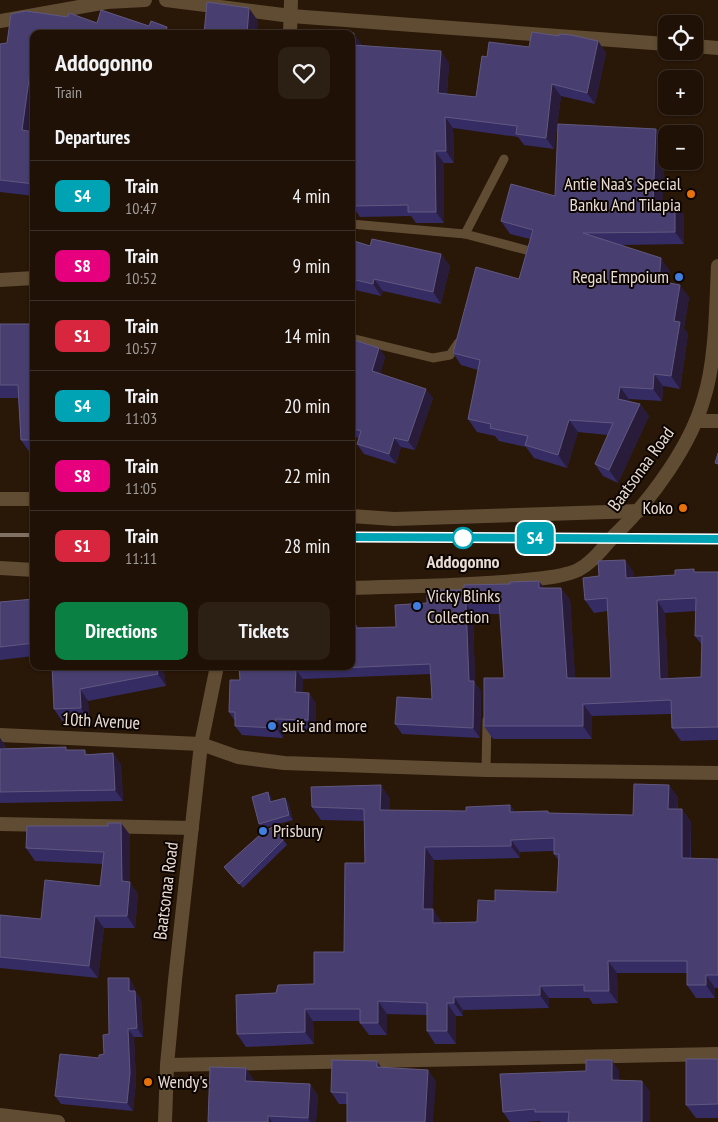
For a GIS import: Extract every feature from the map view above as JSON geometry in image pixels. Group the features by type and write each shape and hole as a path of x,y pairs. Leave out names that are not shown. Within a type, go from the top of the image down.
{"street":[{"path":"0,21 107,2 145,0"},
{"path":"166,0 291,16 658,43"},
{"path":"290,30 292,0"},
{"path":"703,47 718,48"},
{"name":"Baatsonaa Road","path":"355,588 486,584 549,577 577,570 598,554 639,511 687,440 696,421 705,397 715,330 718,266"},
{"path":"0,280 30,278"},
{"path":"696,421 718,421"},
{"path":"0,498 30,499"},
{"path":"355,516 394,519 639,511"},
{"path":"0,568 30,570"},
{"name":"Baatsonaa Road","path":"165,1122 167,1065 174,980 201,744 216,670"},
{"name":"10th Avenue","path":"0,736 201,744 238,757 284,763 486,770 718,772"},
{"path":"0,824 192,828"},
{"path":"167,1065 718,1054"},
{"path":"0,1115 58,1122"}],"lane":[{"path":"465,234 504,160"},
{"path":"355,224 465,234 530,250"},
{"path":"355,339 442,358 450,356 456,348 461,330"},
{"path":"486,770 487,710"}],"building":[{"path":"207,2 249,8 247,30 204,30"},
{"path":"101,10 149,26 151,21 167,27 166,30 30,30 30,72 22,130 30,131 30,184 0,180 0,44 7,43 11,14 26,11 68,17 69,13 97,23"},
{"path":"532,32 559,36 559,34 571,35 598,41 587,93 552,84 546,138 516,134 517,126 445,117 446,151 435,151 436,212 408,212 408,205 355,206 355,45 441,51 438,93 476,97 482,56 487,57 489,42 529,47"},
{"path":"558,124 656,129 653,203 675,203 675,232 583,233 661,258 659,281 680,285 674,321 680,322 671,376 654,374 653,389 620,387 618,399 640,404 609,470 595,464 613,423 569,420 558,455 525,445 528,436 490,428 491,424 468,419 480,360 453,353 476,267 519,279 533,230 501,221 511,184 555,196"},
{"path":"372,239 441,254 433,292 374,279 373,284 355,280 355,241 370,246"},
{"path":"0,324 30,324 30,440 21,440 18,385 0,385"},
{"path":"355,340 379,348 372,371 426,389 408,441 394,438 389,454 357,444 361,431 355,429"},
{"path":"718,453 718,464 715,463"},
{"path":"625,560 626,578 675,575 675,570 694,569 694,572 718,572 718,727 672,728 671,700 583,704 583,726 484,726 484,678 504,678 499,601 464,602 464,585 539,581 539,588 561,588 567,678 611,678 607,598 585,600 583,578 599,576 598,561","holes":["696,598 695,636 702,636 701,677 660,679 657,600"]},
{"path":"427,590 464,590 469,681 474,681 473,728 395,724 397,697 432,699 430,664 355,667 355,625 356,628 396,627 395,605 427,603"},
{"path":"30,599 30,643 0,647 0,602"},
{"path":"52,670 157,670 158,674 80,689 81,708 54,709"},
{"path":"239,670 296,670 295,692 309,693 308,720 276,719 276,728 235,726 235,712 229,712 230,680 240,680"},
{"path":"66,747 66,750 85,750 85,755 113,753 115,790 0,792 0,749"},
{"path":"634,784 669,785 668,809 682,809 682,858 718,859 718,975 706,975 706,985 687,985 687,961 608,961 609,991 584,991 584,985 540,986 540,995 454,997 454,1003 447,1003 447,1031 427,1031 427,1003 378,1001 378,1023 360,1023 360,1009 305,1009 305,1032 237,1034 236,995 276,993 278,985 314,984 314,952 344,952 345,863 365,863 364,809 312,807 311,787 381,785 380,810 466,811 466,807 510,805 510,812 548,811 548,813 633,815","holes":["554,838 554,854 559,854 557,892 495,890 495,901 478,900 477,922 433,923 433,909 423,909 425,847 511,846 511,840"]},
{"path":"268,792 270,802 285,798 289,815 259,824 252,797"},
{"path":"108,823 121,823 122,881 130,882 127,916 95,916 89,966 0,957 0,915 41,919 45,880 100,886 104,852 26,848 27,826 108,826"},
{"path":"274,826 283,840 239,884 224,867 262,833"},
{"path":"108,978 129,978 129,991 135,991 137,1028 128,1029 130,1073 127,1103 55,1096 60,1054 99,1058 99,1055 104,1054 103,1035 109,1034"},
{"path":"686,1059 718,1059 718,1104 686,1105"},
{"path":"332,1060 377,1061 377,1067 428,1070 425,1122 347,1122 347,1093 331,1092"},
{"path":"586,1060 612,1060 612,1080 642,1081 642,1122 568,1122 569,1112 535,1112 535,1109 503,1112 500,1074 586,1071"},
{"path":"210,1067 246,1068 245,1081 310,1084 308,1118 268,1116 268,1122 208,1122"}],"railway":[{"path":"0,535 30,535"},
{"path":"355,537 718,539"}],"train":[{"name":"S4","path":"355,537 718,539"}],"place":[{"name":"Antie Naa’s Special Banku And Tilapia","path":"691,194"},
{"name":"Regal Empoium","path":"679,277"},
{"name":"Koko","path":"683,508"},
{"name":"Addogonno","path":"463,538"},
{"name":"Vicky Blinks Collection","path":"417,606"},
{"name":"suit and more","path":"272,726"},
{"name":"Prisbury","path":"263,831"},
{"name":"Wendy's","path":"148,1082"}]}
